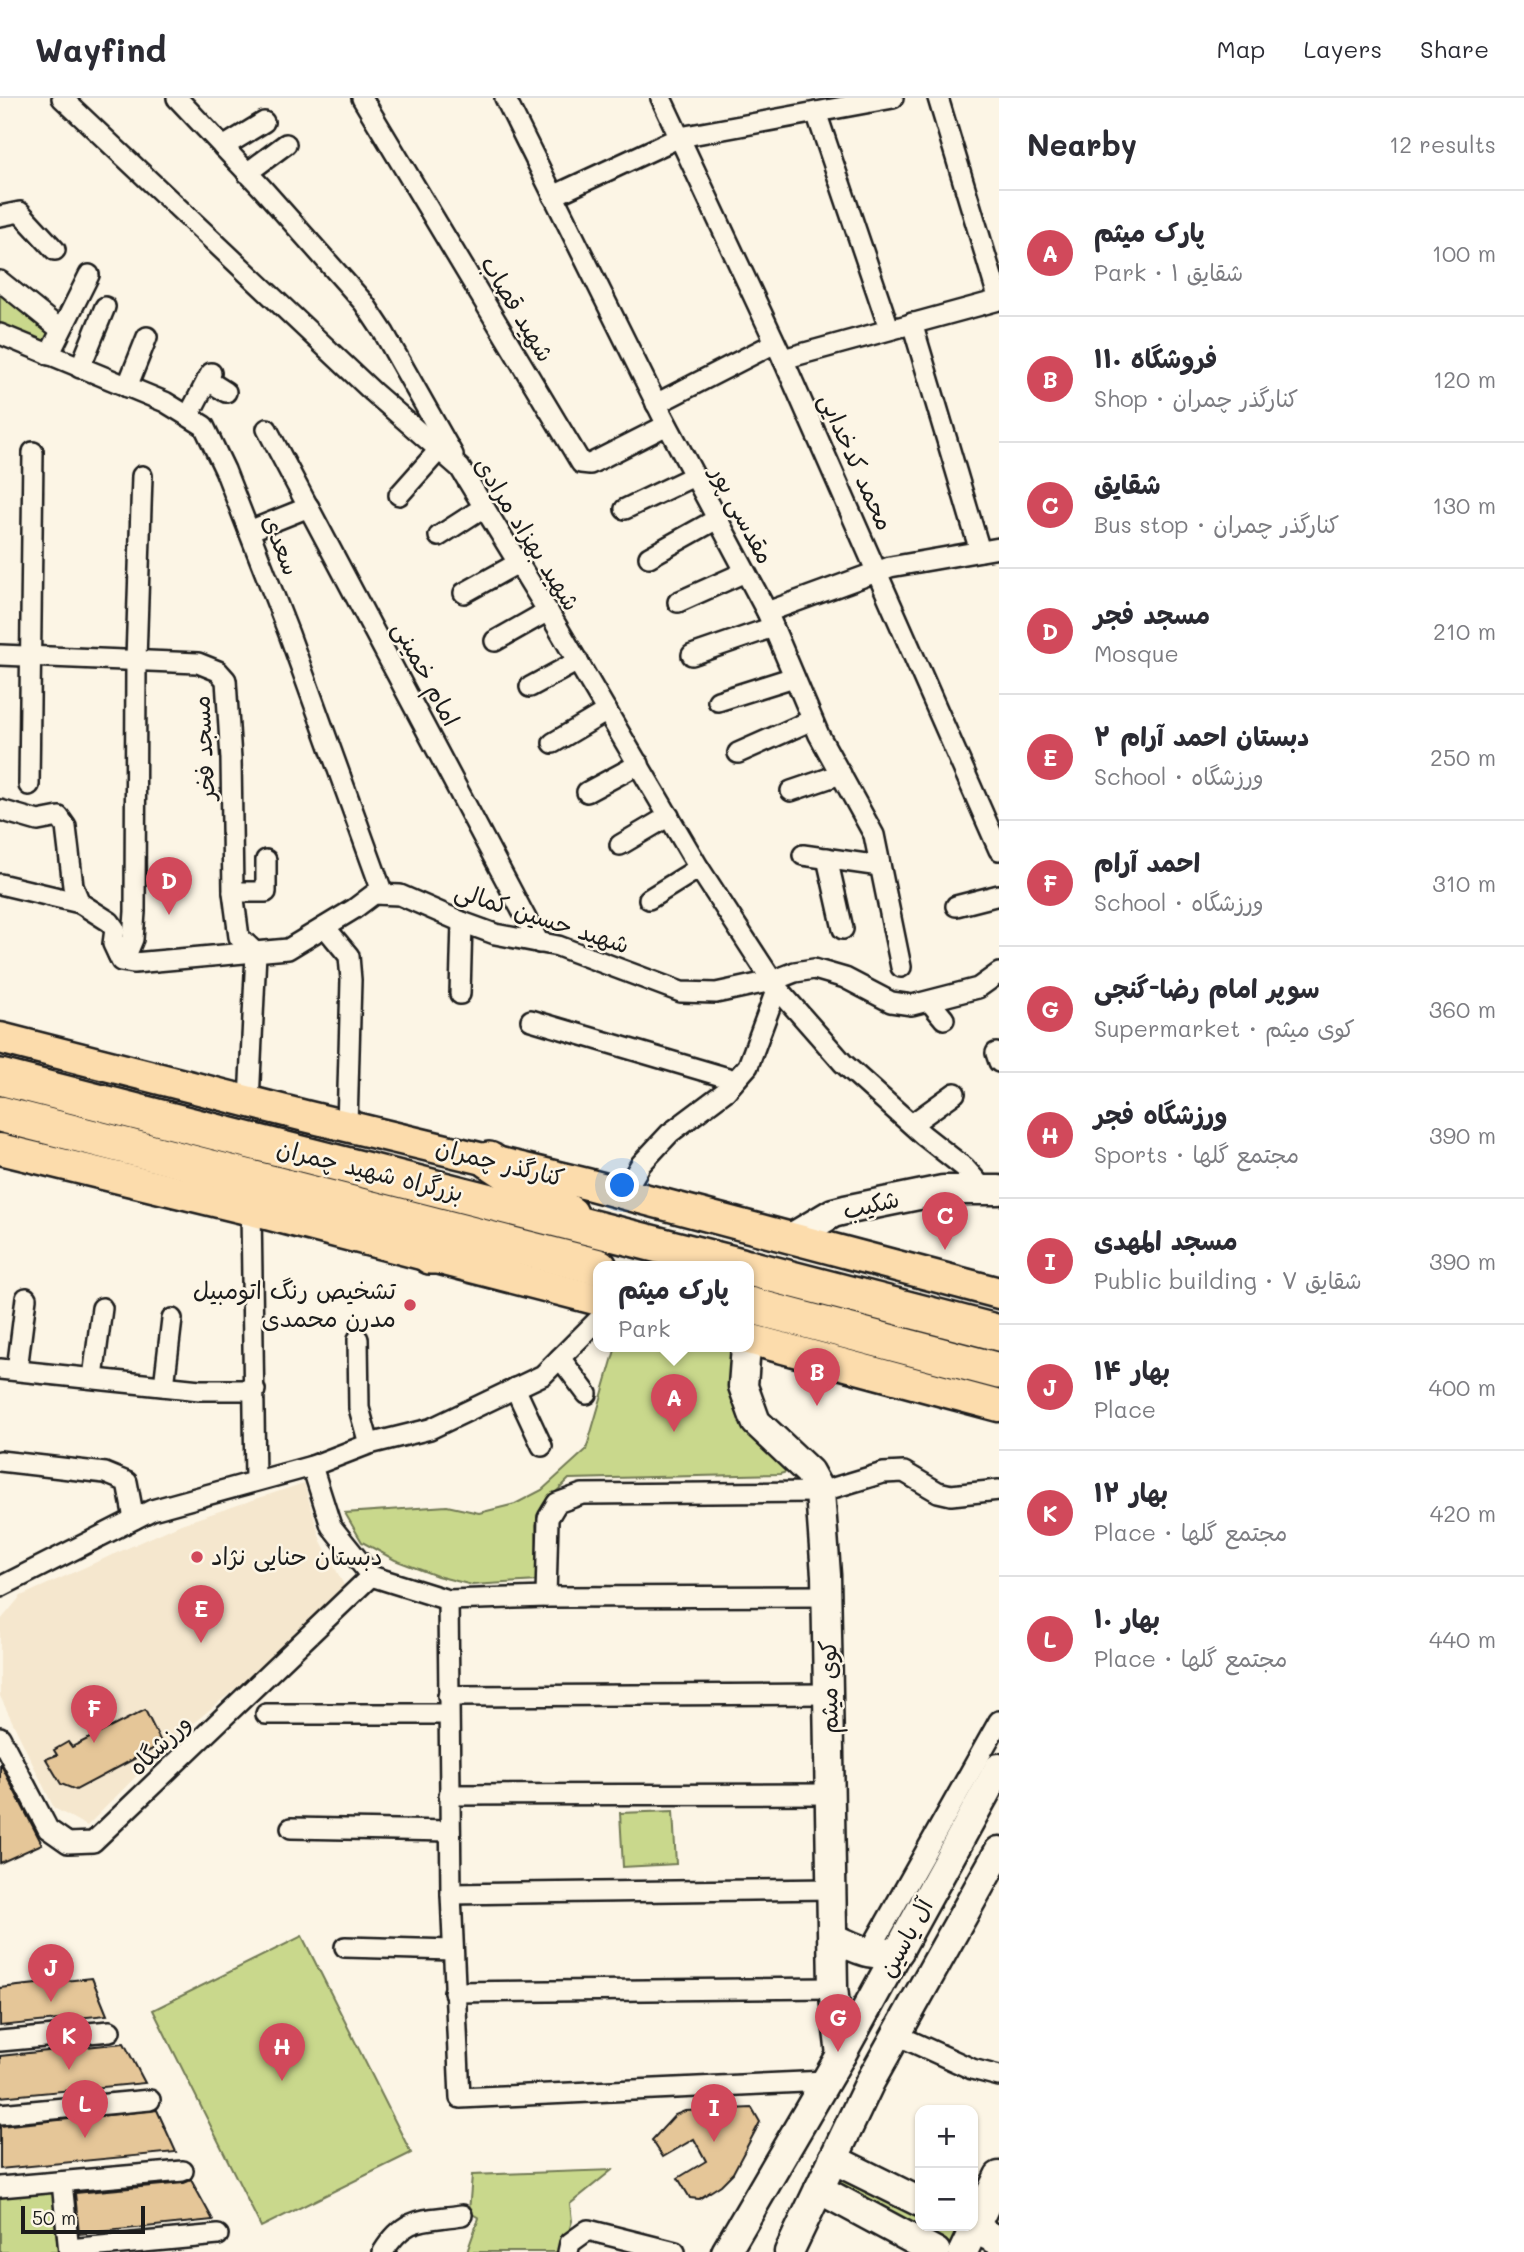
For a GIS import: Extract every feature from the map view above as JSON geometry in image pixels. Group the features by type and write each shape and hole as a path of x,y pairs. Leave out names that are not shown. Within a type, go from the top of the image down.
{"highway":[{"name":"بزرگراه شهید چمران","path":"0,1077 722,1261"},
{"name":"بزرگراه شهید چمران","path":"0,1115 593,1265"},
{"path":"489,1160 590,1227"},
{"path":"430,1256 554,1255"},
{"path":"754,1269 999,1333"},
{"path":"754,1306 999,1371"}],"main road":[{"name":"کنارگذر چمران","path":"0,1038 623,1194 999,1293"},
{"path":"0,1149 251,1210 593,1298"},
{"name":"شکیب","path":"791,1238 833,1213 943,1190 991,1189"},
{"path":"754,1340 999,1406"},
{"path":"746,1352 743,1387 756,1422 809,1472 820,1492"},
{"name":"کوی میثم","path":"820,1492 829,1695 833,1988 841,2055"},
{"name":"آل یاسین","path":"726,2252 841,2055 999,1768"},
{"name":"آل یاسین","path":"789,2252 870,2082 999,1851"},
{"path":"833,1938 868,1954 882,1955 899,1951"},
{"path":"833,2159 915,2200"},
{"path":"976,2239 999,2176"},
{"path":"819,2189 936,2252"},
{"path":"976,2239 999,2194"}],"street":[{"name":"شهید بهزاد مرادی","path":"62,98 373,392 460,468 578,661 699,868 775,985 843,1063 991,1189"},
{"path":"177,98 364,303 384,333 460,468"},
{"name":"شهید قصاب","path":"362,98 581,463 590,464 667,425"},
{"name":"مقدسی پور","path":"505,98 656,404 770,620 812,720 874,835 901,967"},
{"name":"محمد کدخدایی","path":"662,98 779,351 997,842"},
{"path":"553,196 680,137 893,98"},
{"path":"656,404 779,351 912,323 999,300 938,98"},
{"path":"816,112 889,328"},
{"path":"223,147 264,122"},
{"path":"247,173 286,144"},
{"path":"0,216 20,212 55,250"},
{"path":"49,355 89,275"},
{"path":"0,281 61,330"},
{"path":"80,368 105,307"},
{"path":"692,655 878,572 989,549 912,323"},
{"name":"سعدی","path":"0,334 165,402 204,426 225,470 289,634 383,894"},
{"path":"127,387 148,337"},
{"path":"189,415 209,377 226,392"},
{"name":"امام خمینی","path":"267,429 539,943"},
{"path":"399,495 439,450"},
{"path":"29,785 33,452"},
{"path":"118,954 128,951 133,939 135,912 136,660 142,476"},
{"path":"625,509 694,476"},
{"path":"249,531 309,507"},
{"path":"439,536 484,507"},
{"path":"649,557 717,519"},
{"path":"464,593 518,563"},
{"path":"678,602 745,572"},
{"path":"495,641 548,611"},
{"name":"مسجد فخر","path":"0,655 198,663 218,671 226,680 231,759 233,892 239,937 256,953"},
{"path":"530,687 578,661"},
{"path":"718,701 794,677"},
{"path":"553,743 607,711"},
{"path":"738,753 812,720"},
{"path":"587,792 639,765"},
{"path":"791,791 841,774"},
{"path":"0,810 38,821 59,817 68,835 73,886 80,903"},
{"path":"620,845 669,816"},
{"path":"803,855 880,866"},
{"path":"827,859 843,929"},
{"path":"233,892 266,892 266,860"},
{"path":"649,899 699,868"},
{"path":"0,884 80,903 110,922 115,929 113,944 121,961 134,963 288,949 374,894 383,894"},
{"name":"شهید حسین کمالی","path":"383,894 400,895 495,934 558,946 681,992 716,993 775,985 795,972 814,969 845,978 891,1002 912,1005 978,988 999,973"},
{"path":"956,906 999,895"},
{"path":"460,995 462,922"},
{"path":"325,927 349,956 351,980 347,1126"},
{"path":"249,1102 256,953"},
{"path":"623,1194 641,1164 670,1133 726,1091 748,1066 775,985"},
{"path":"930,1002 944,1019"},
{"path":"531,1020 735,1080"},
{"path":"912,1124 955,1093"},
{"path":"251,1210 255,1480"},
{"path":"26,1298 8,1369 200,1390 255,1390"},
{"path":"93,1378 102,1308"},
{"path":"164,1386 172,1319"},
{"path":"0,1587 152,1510 312,1466 369,1444 430,1429 543,1375 593,1325"},
{"path":"358,1339 359,1408 369,1444"},
{"path":"560,1358 587,1394"},
{"path":"515,1388 542,1446"},
{"path":"0,1461 105,1473 116,1477 127,1482 134,1519"},
{"path":"312,1466 331,1526 371,1576 448,1600 826,1596"},
{"path":"546,1597 548,1518 557,1503 582,1494 820,1492 883,1473 904,1472 938,1492 951,1494 999,1490"},
{"name":"ورزشگاه","path":"0,1737 48,1829 68,1843 93,1842 371,1576"},
{"path":"448,1600 451,1894 460,2098 826,2081"},
{"path":"266,1714 448,1705 829,1695"},
{"path":"868,1954 999,1721"},
{"path":"449,1795 831,1794"},
{"path":"291,1828 450,1831"},
{"path":"451,1894 832,1889"},
{"path":"345,1947 453,1950"},
{"path":"454,1992 833,1988"},
{"path":"0,2041 110,2031"},
{"path":"897,2035 972,2069 999,2076"},
{"path":"0,2114 150,2100"},
{"path":"0,2187 183,2171"},
{"path":"62,2182 69,2250 218,2235"},
{"path":"383,2252 393,2236 408,2223 461,2215"},
{"path":"568,2252 570,2243 588,2230 675,2252"}],"shaded area":[{"path":"304,1483 321,1541 345,1587 281,1651 168,1744 87,1826 54,1808 0,1696 0,1621 21,1596 181,1524","holes":["161,1743 76,1790 61,1784 55,1750"]}],"green space":[{"path":"0,287 53,330 45,347 0,327"},
{"path":"614,1352 736,1352 733,1386 796,1469 780,1474 569,1479 543,1505 536,1525 538,1581 472,1585 437,1576 395,1560 362,1542 345,1513 447,1506 479,1513 515,1504 542,1490 586,1450"},
{"path":"673,1811 676,1864 623,1867 620,1813"},
{"path":"302,1936 411,2153 261,2227 153,2010"},
{"path":"835,2167 915,2207 915,2231 967,2232 957,2252 946,2252 827,2187"},
{"path":"612,2170 570,2204 572,2221 563,2252 467,2252 479,2218 469,2212 472,2175"},
{"path":"52,2187 60,2252 0,2252 0,2193"}],"building":[{"path":"145,1710 162,1744 76,1790 61,1784 46,1759 57,1755 54,1750 68,1742 72,1747"},
{"path":"0,1763 42,1844 0,1863"},
{"path":"92,1978 107,2015 0,2026 0,1988"},
{"path":"124,2043 145,2083 0,2097 0,2056"},
{"path":"752,2108 760,2122 733,2173 721,2185 699,2199 690,2198 678,2178 706,2161 694,2139 663,2157 652,2140 675,2115 685,2111"},
{"path":"157,2110 176,2152 0,2169 0,2126"},
{"path":"191,2180 213,2220 79,2234 75,2193 184,2183"}],"place":[{"name":"مسجد فجر","path":"169,915"},
{"name":"شقایق","path":"945,1250"},
{"name":"تشخیص رنگ اتومبیل مدرن محمدی","path":"410,1305"},
{"name":"فروشگاه ۱۱۰","path":"817,1406"},
{"name":"پارک میثم","path":"674,1432"},
{"name":"دبستان حنایی نژاد","path":"197,1557"},
{"name":"دبستان احمد آرام ۲","path":"201,1643"},
{"name":"احمد آرام","path":"94,1743"},
{"name":"بهار ۱۴","path":"51,2002"},
{"name":"سوپر امام رضا-گنجی","path":"838,2052"},
{"name":"بهار ۱۲","path":"69,2070"},
{"name":"ورزشگاه فجر","path":"282,2081"},
{"name":"بهار ۱۰","path":"85,2138"},
{"name":"مسجد المهدی","path":"714,2142"}]}
